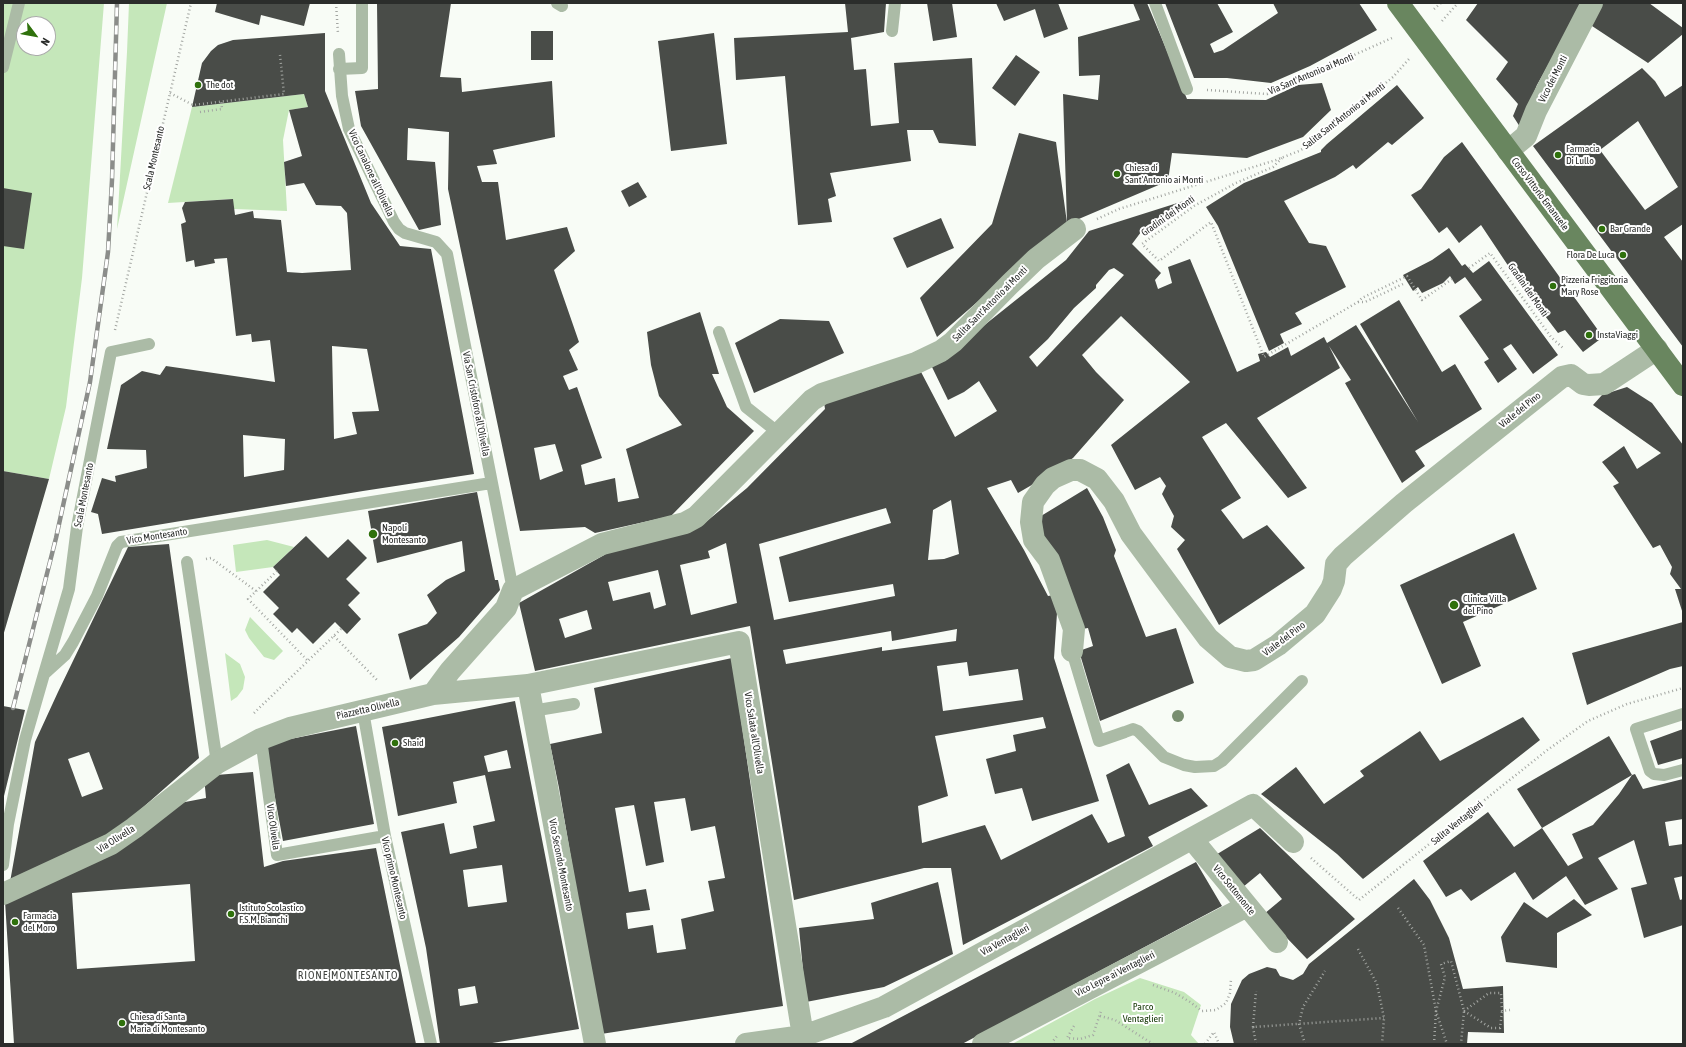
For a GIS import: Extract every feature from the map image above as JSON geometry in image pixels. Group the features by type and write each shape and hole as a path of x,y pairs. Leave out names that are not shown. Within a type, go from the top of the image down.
{"main road":[{"name":"Corso Vittorio Emanuele","path":"1398,3 1683,385"}],"street":[{"name":"Vico dei Monti","path":"1505,147 1526,136 1536,111 1592,3"},
{"name":"Salita Sant'Antonio ai Monti","path":"513,590 602,544 685,523 696,518 812,400 822,394 916,363 941,351 953,342 1026,269 1075,229"},
{"name":"Viale del Pino","path":"1072,651 1074,629 1049,560 1034,540 1031,522 1033,502 1045,485 1053,478 1071,470 1080,470 1097,479 1114,501 1131,534 1208,638 1230,657 1246,661 1254,660 1291,635 1321,606 1334,581 1336,564 1343,556 1404,503 1562,377 1571,375 1583,384 1589,385 1604,384 1657,349"},
{"path":"433,694 450,670 506,608 513,590"},
{"name":"Vico Salata all'Olivella","path":"528,685 739,642 793,1040"},
{"name":"Piazzetta Olivella","path":"217,763 260,739 290,728 433,694 528,685"},
{"name":"Vico Secondo Montesanto","path":"528,685 595,1044"},
{"name":"Via Olivella","path":"3,894 111,844 134,828 217,763"},
{"name":"Via Ventaglieri","path":"746,1044 793,1040 884,1007 1253,805 1293,842"},
{"name":"Vico Sottomonte","path":"1192,838 1277,942"},
{"name":"Vico Lepre ai Ventaglieri","path":"983,1044 1247,906"}],"lane":[{"path":"3,67 18,3"},
{"path":"339,69 362,68 362,3"},
{"path":"892,31 895,3"},
{"path":"1155,3 1187,89"},
{"name":"Vico Canalone all'Olivella","path":"339,54 339,69 345,113 357,147 384,198 394,222 399,229 415,236"},
{"name":"Via San Cristoforo all'Olivella","path":"415,236 436,242 447,254 513,590"},
{"path":"718,332 746,407 780,434"},
{"name":"Scala Montesanto","path":"44,674 69,589 77,527 112,352 149,344"},
{"name":"Vico Montesanto","path":"44,674 65,655 73,642 96,596 117,546 121,542 491,483"},
{"path":"188,562 217,763"},
{"path":"1072,651 1099,741 1133,729 1138,731 1164,757 1184,765 1214,766 1222,762 1302,680"},
{"path":"3,865 8,824 25,740 44,674"},
{"path":"532,711 574,704"},
{"name":"Vico primo Montesanto","path":"363,711 385,836 431,1044"},
{"path":"1683,714 1636,729 1650,771 1659,775 1664,775 1683,770"},
{"name":"Vico Olivella","path":"260,739 277,855 385,836"}],"path":[{"name":"Scala Montesanto","path":"118,313 190,3"},
{"path":"336,3 339,54"},
{"path":"1431,12 1441,3"},
{"path":"1438,26 1458,3"},
{"name":"Via Sant'Antonio ai Monti","path":"1187,89 1267,94 1396,36"},
{"name":"Salita Sant'Antonio ai Monti","path":"1075,229 1119,209 1282,158 1311,144 1393,77 1413,54"},
{"path":"170,93 193,105 221,100 284,94 280,55"},
{"path":"200,112 222,109 221,100"},
{"name":"Gradini dei Monti","path":"1282,158 1273,167 1236,183 1194,206 1142,244 1159,261 1211,222 1264,357 1358,302"},
{"name":"Gradini dei Monti","path":"1469,268 1490,253 1551,337"},
{"path":"1358,302 1362,298 1407,276 1422,300 1452,279"},
{"path":"1358,302 1366,302 1403,284"},
{"path":"188,562 211,558 256,591"},
{"path":"277,571 248,599 308,661"},
{"path":"254,714 342,628"},
{"path":"334,636 398,702"},
{"name":"Salita Ventaglieri","path":"1293,842 1359,900 1546,751 1588,721 1627,704 1683,688"},
{"path":"1398,908 1424,944 1436,1011 1447,1044"},
{"path":"1358,949 1377,984 1384,1018 1382,1044"},
{"path":"1434,1044 1436,1011 1445,977 1441,964 1451,961 1464,1012 1461,1044"},
{"path":"1305,1044 1299,1024 1302,1007 1326,972"},
{"path":"1147,984 1175,993 1202,1011 1216,1010 1226,1003 1230,992 1231,979"},
{"path":"1256,991 1253,1027 1256,1044"},
{"path":"1489,993 1501,993 1502,1011 1500,1028 1491,1028 1464,1012 1489,993"},
{"path":"1067,1038 1080,1039 1093,1035 1103,1006"},
{"path":"1502,1011 1510,1010"},
{"path":"1100,1016 1114,1020 1153,1044"},
{"path":"1253,1027 1384,1018"},
{"path":"1205,1044 1214,1032 1220,1044"},
{"path":"1073,1044 1074,1038"}],"green space":[{"path":"3,3 104,3 82,278 66,407 49,479 3,471"},
{"path":"129,3 167,3 117,229 127,52"},
{"path":"304,94 308,107 289,110 283,140 287,211 234,209 232,199 168,203 192,107"},
{"path":"267,540 294,547 273,567 236,572 233,545"},
{"path":"250,617 283,651 274,660 264,657 249,638 245,630"},
{"path":"225,653 240,664 245,677 243,689 237,697 231,701"},
{"name":"Parco Ventaglieri","path":"1140,978 1184,992 1201,1005 1191,1035 1199,1044 1012,1044 1095,999"}],"building":[{"path":"217,3 310,3 304,26 261,15 259,25 215,12"},
{"path":"377,3 451,3 440,77 461,78 462,92 552,81 555,137 493,150 497,164 477,166 482,182 498,182 506,240 567,227 575,251 554,270 579,342 569,350 578,370 563,376 569,390 577,387 602,458 581,465 585,485 615,478 618,502 639,498 626,449 682,425 659,396 651,365 647,332 700,312 719,374 712,374 727,407 754,431 671,516 595,533 585,527 520,531 448,189 449,132 408,128 407,160 435,162 441,225 419,230 361,126 355,91 378,89","holes":["555,444 563,471 540,480 534,448"]},
{"path":"845,3 886,3 884,32 851,38 854,70 866,69 871,126 899,123 894,63 972,58 976,146 939,143 933,130 907,130 911,161 830,173 836,196 828,199 832,222 798,225 785,76 736,80 734,38 848,32"},
{"path":"927,3 952,3 957,37 933,41"},
{"path":"996,3 1058,3 1068,29 1044,38 1035,9 1004,21"},
{"path":"1133,3 1147,3 1187,99 1266,100 1298,85 1322,83 1331,110 1303,137 1247,158 1172,153 1168,181 1067,224 937,337 920,298 992,224 1019,133 1056,142 1067,223 1063,94 1098,100 1100,75 1079,76 1078,37 1140,20"},
{"path":"1165,3 1217,3 1233,32 1210,44 1214,53 1223,50 1278,13 1273,3 1359,3 1377,30 1310,66 1271,83 1227,78 1194,78"},
{"path":"1478,3 1583,3 1537,85 1520,127 1513,116 1518,104 1496,79 1508,62 1466,20"},
{"path":"1599,3 1649,3 1683,28 1683,34 1648,63 1589,24"},
{"path":"531,31 553,31 553,60 531,60"},
{"path":"325,33 325,91 371,203 400,246 431,249 474,474 102,534 98,514 91,512 102,478 116,482 115,476 147,468 146,450 107,449 121,385 142,371 160,375 166,366 275,382 270,340 252,342 251,334 236,336 227,258 214,259 215,263 195,267 194,260 186,262 181,224 186,222 182,208 185,202 233,199 235,215 253,211 254,218 281,220 287,272 302,273 351,270 347,213 341,206 316,205 304,183 286,186 284,162 302,156 289,110 308,107 304,94 192,107 202,63 211,51 218,45 233,40","holes":["332,346 367,349 379,411 352,412 357,434 334,439","243,435 285,439 284,470 244,477"]},
{"path":"714,33 727,144 671,151 658,41"},
{"path":"1016,55 1040,72 1015,106 992,88"},
{"path":"1642,68 1655,81 1665,97 1683,85 1683,224 1664,237 1683,262 1683,347 1533,146","holes":["1638,121 1678,187 1645,210 1600,150"]},
{"path":"1397,85 1424,118 1392,145 1388,142 1356,169 1353,165 1335,177 1284,201 1309,243 1326,246 1346,287 1295,313 1302,324 1280,334 1284,343 1269,351 1218,226 1206,207 1244,183 1321,152 1327,144"},
{"path":"1462,142 1603,337 1583,352 1565,330 1558,333 1517,279 1481,225 1459,243 1447,227 1439,233 1411,195 1421,189 1444,157"},
{"path":"638,182 647,197 629,207 621,191"},
{"path":"3,188 32,193 24,249 3,246"},
{"path":"1190,199 1192,203 1141,232 1132,244 1161,273 1155,280 1158,289 1172,283 1168,267 1190,259 1237,372 1260,361 1258,354 1266,352 1270,357 1288,347 1291,356 1324,337 1327,343 1356,325 1418,422 1360,324 1399,300 1442,372 1455,364 1482,409 1415,451 1425,466 1402,483 1345,383 1351,380 1329,346 1340,368 1257,418 1307,488 1288,498 1226,423 1202,437 1241,498 1221,510 1243,539 1267,525 1305,568 1219,625 1177,549 1185,540 1171,527 1174,516 1162,494 1166,486 1160,477 1135,490 1111,445 1190,382 1121,316 1082,355 1096,372 1124,400 1073,458 1030,486 1018,493 1011,480 987,488 1024,550 1048,596 1054,595 1057,613 1054,658 1099,801 1032,821 1022,788 995,794 986,759 1016,751 1013,735 1046,728 1043,717 935,736 948,796 918,806 922,843 985,825 1001,860 1092,814 1108,843 1125,836 1106,775 1129,763 1149,805 1191,788 1208,806 1148,837 1153,846 963,945 951,868 924,868 794,900 750,626 535,671 519,603 613,550 701,526 747,488 825,409 824,402 920,370 955,437 997,411 979,381 964,392 948,400 932,367 1066,260 1089,231","holes":["1114,268 1124,275 1037,367 1029,357 1048,339 1074,308 1096,288 1096,285 1109,270","951,500 959,554 944,559 928,560 933,510","886,508 891,523 779,557 789,602 893,584 895,596 774,620 759,544","726,543 737,603 691,615 680,565 710,558 708,551","658,570 666,605 654,609 650,592 613,601 608,582","587,610 592,629 565,638 559,619","957,629 956,641 882,651 882,647 786,664 783,650 891,631 892,641","967,662 969,676 1018,669 1023,700 943,711 937,666"]},
{"path":"941,218 954,248 907,268 893,238"},
{"path":"1449,248 1462,266 1465,264 1473,273 1489,261 1558,355 1533,374 1511,344 1503,349 1517,369 1498,383 1484,362 1489,359 1459,316 1482,300 1465,277 1455,284 1450,276 1443,283 1422,293 1418,287 1413,291 1403,275 1432,260"},
{"path":"780,319 829,321 844,353 754,393 735,343"},
{"path":"1627,387 1652,403 1683,445 1683,614 1675,589 1681,589 1670,574 1672,567 1660,545 1653,548 1613,486 1619,483 1602,462 1624,446 1637,469 1661,453 1593,405 1602,395"},
{"path":"3,471 49,479 3,636"},
{"path":"1087,488 1103,517 1116,550 1114,556 1146,637 1176,628 1194,683 1100,721 1079,651 1093,646 1088,628 1082,629 1042,536 1041,516"},
{"path":"477,492 495,580 498,580 500,590 459,637 410,680 398,634 427,624 437,613 427,595 446,580 465,571 462,541 377,563 368,511"},
{"name":"Clinica Villa del Pino","path":"1514,533 1537,589 1463,622 1481,666 1442,684 1400,585"},
{"name":"Napoli Montesanto","path":"306,536 328,558 348,539 367,558 346,579 360,593 348,605 361,619 347,634 335,622 313,644 297,628 292,633 273,614 279,608 263,592 280,575 273,567"},
{"path":"169,544 199,758 123,825 124,826 10,882 35,742 128,547","holes":["89,752 103,789 82,797 68,759"]},
{"path":"1683,622 1683,666 1670,669 1587,705 1572,653"},
{"path":"732,658 783,1006 601,1034 559,788 550,744 602,733 594,688","holes":["685,798 691,831 715,826 725,878 708,881 714,911 681,919 686,949 657,953 653,925 628,929 626,913 650,910 646,889 629,892 615,808 634,805 646,866 664,862 654,802"]},
{"path":"515,701 579,1029 486,1044 440,1044 426,948 401,832 444,823 450,854 477,848 473,826 495,821 485,775 453,782 457,803 398,816 382,727","holes":["507,750 511,768 488,772 484,756","502,865 507,902 468,907 463,870","475,986 478,1003 460,1006 458,989"]},
{"path":"3,706 25,710 4,796 3,795"},
{"path":"1523,717 1540,740 1363,879 1337,854 1261,794 1296,767 1324,804 1364,776 1360,771 1420,731 1440,761"},
{"path":"356,726 374,824 283,841 265,744"},
{"path":"1683,729 1683,758 1658,765 1650,741"},
{"path":"1609,736 1632,775 1542,828 1517,789"},
{"path":"253,772 264,867 283,861 376,848 416,1044 14,1044 5,901 180,803 206,798 204,776","holes":["190,884 195,961 77,969 72,893"]},
{"path":"1635,774 1643,789 1683,779 1683,819 1665,822 1669,846 1683,844 1683,876 1674,878 1680,900 1683,899 1683,925 1644,938 1631,888 1647,884 1634,840 1598,858 1618,889 1585,905 1566,876 1533,900 1515,872 1471,901 1461,889 1446,897 1423,861 1488,812 1514,847 1542,828 1568,866 1583,858 1572,834 1593,825 1619,794 1632,775"},
{"path":"1260,828 1355,919 1307,959 1264,914 1282,899 1260,873 1243,887 1214,856"},
{"path":"1196,862 1222,906 962,1044 850,1044"},
{"path":"1414,879 1430,900 1449,938 1463,989 1503,986 1504,1033 1468,1032 1467,1044 1234,1044 1230,1027 1231,1004 1242,980 1249,974 1267,967 1276,969 1280,976 1293,980 1303,974 1309,964"},
{"path":"938,882 953,954 884,987 806,1002 799,928 874,919 871,903"},
{"path":"1574,899 1592,915 1557,933 1557,968 1506,962 1501,937 1524,902 1547,918"}],"railway":[{"path":"13,708 56,538 90,382 108,252 112,180 117,3"}],"place":[{"name":"The dot","path":"198,85"},
{"name":"Farmacia Di Lullo","path":"1558,155"},
{"name":"Chiesa di Sant'Antonio ai Monti","path":"1117,174"},
{"name":"Bar Grande","path":"1602,229"},
{"name":"Flora De Luca","path":"1623,255"},
{"name":"Pizzeria Friggitoria Mary Rose","path":"1553,286"},
{"name":"InstaViaggi","path":"1589,335"},
{"name":"Napoli Montesanto","path":"373,534"},
{"name":"Clinica Villa del Pino","path":"1454,605"},
{"name":"Shaid","path":"395,743"},
{"name":"Istituto Scolastico F.S.M. Bianchi","path":"231,914"},
{"name":"Farmacia del Moro","path":"15,922"},
{"name":"Chiesa di Santa Maria di Montesanto","path":"122,1023"}],"district":[{"name":"RIONE MONTESANTO","path":"348,976"}]}
